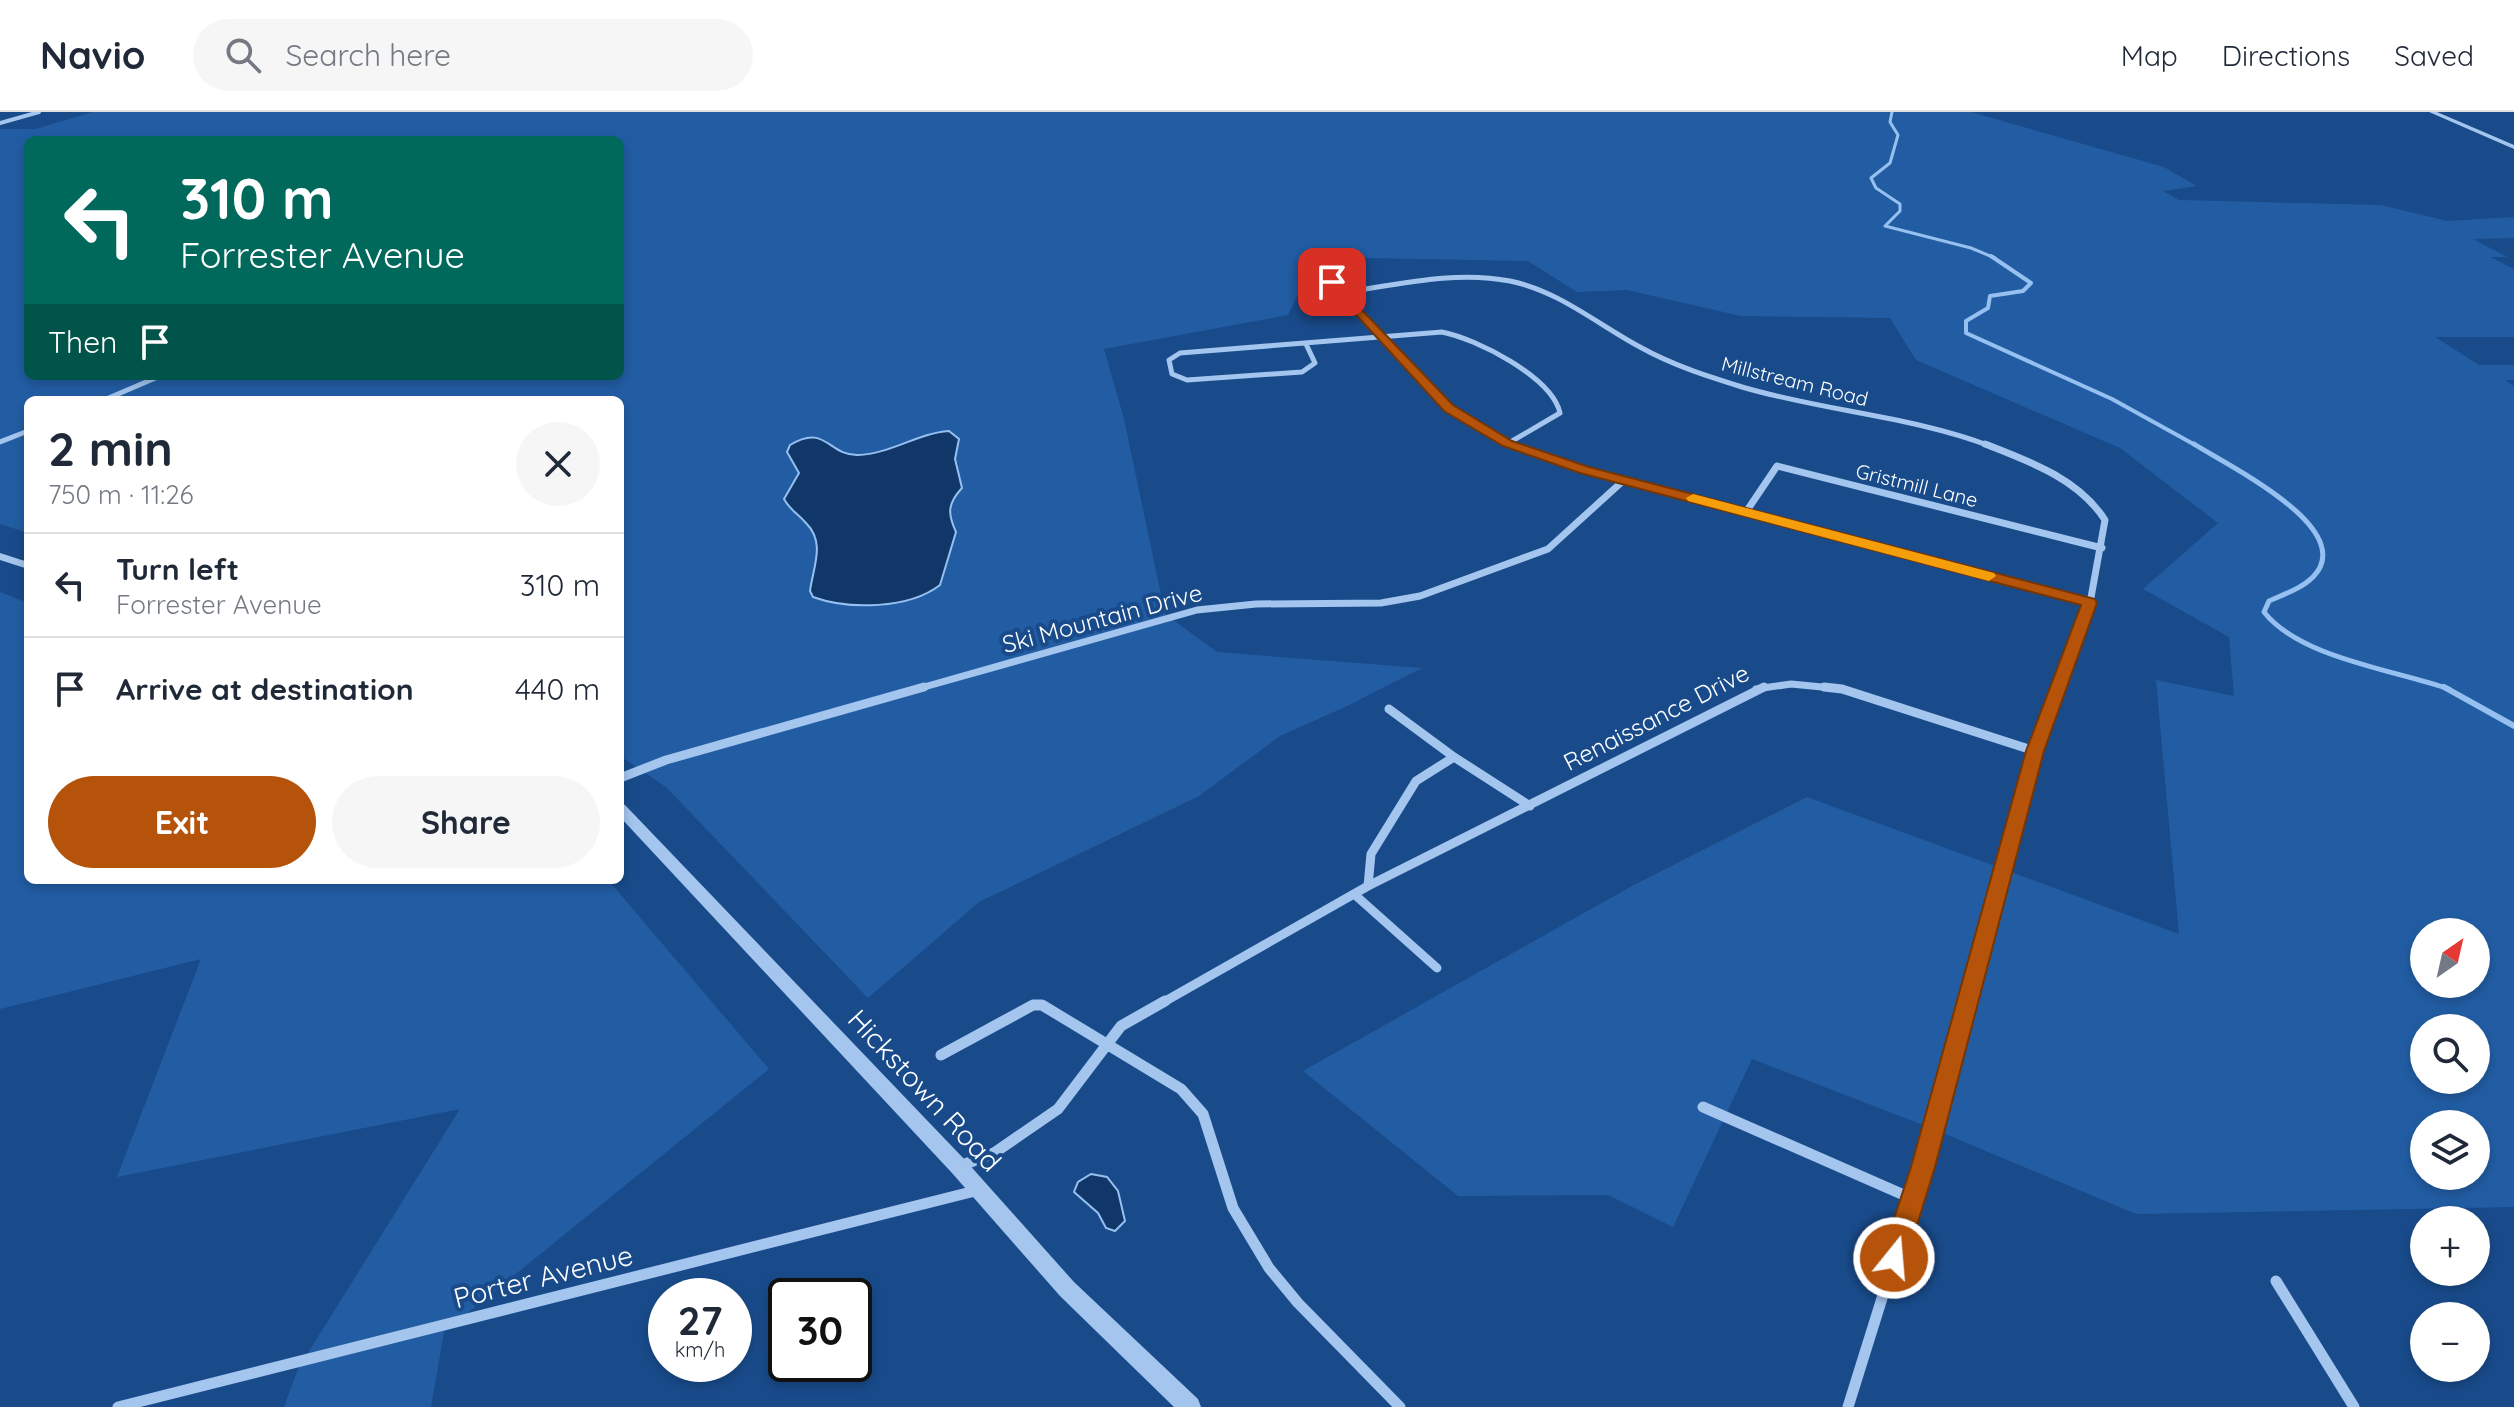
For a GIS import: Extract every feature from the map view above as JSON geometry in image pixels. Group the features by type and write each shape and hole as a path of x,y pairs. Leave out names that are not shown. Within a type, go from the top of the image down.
{"street":[{"path":"0,123 39,112"},
{"path":"2432,112 2514,147"},
{"name":"Millstream Road","path":"1341,293 1459,278 1507,280 1538,289 1568,301 1628,341 1706,376 1788,400 1946,434 2006,453 2049,472 2091,499 2105,520 2090,603 2035,751 1913,1199 1848,1407"},
{"path":"1332,282 1448,408 1507,444 1624,480 2090,603"},
{"path":"1306,344 1315,363 1302,372 1187,380 1172,374 1169,360 1180,353 1442,332 1465,335 1481,341 1557,400 1560,413 1507,444"},
{"path":"113,396 151,380"},
{"path":"0,442 24,433"},
{"name":"Gristmill Lane","path":"1746,512 1777,466 2102,548"},
{"name":"Ski Mountain Drive","path":"624,776 666,760 1197,610 1256,604 1381,603 1420,596 1548,549 1624,480"},
{"path":"0,556 24,565"},
{"name":"Renaissance Drive","path":"959,1167 994,1153 1058,1109 1121,1026 1368,886 1758,688 1776,684 1842,689 2035,751"},
{"path":"1389,709 1454,757 1530,806"},
{"path":"1368,886 1371,854 1416,781 1454,757"},
{"name":"Hickstown Road","path":"624,812 980,1189 1067,1289 1190,1407"},
{"path":"1354,894 1437,968"},
{"path":"941,1055 1033,1005 1042,1005 1181,1089 1203,1114 1233,1208 1271,1271 1298,1303 1400,1407"},
{"path":"1703,1107 1913,1199"},
{"name":"Porter Avenue","path":"118,1407 980,1189"},
{"path":"2276,1281 2354,1407"}],"shaded area":[{"path":"92,112 1971,112 2164,167 2197,186 2163,191 2179,200 2381,205 2447,221 2514,217 2514,238 2473,239 2507,257 2490,257 2514,269 2514,337 2435,337 2479,365 2514,365 2514,380 2505,380 2514,386 2514,1207 2410,1206 2410,1209 2136,1214 1936,1130 1752,1059 1673,1227 1608,1195 1458,1196 1303,1071 1632,886 1807,797 2179,934 2156,680 2234,696 2229,637 2143,589 2218,523 2120,448 1916,360 1890,318 1741,316 1627,290 1577,292 1528,261 1317,257 1288,315 1104,349 1124,419 1165,614 1217,652 1422,668 1280,736 1199,796 979,902 868,998 666,787 624,759 624,396 24,396 24,532 0,524 0,129 36,129"},
{"path":"949,431 959,439 955,459 962,488 950,508 956,532 940,585 912,599 878,605 844,604 813,597 810,591 817,556 815,539 806,523 784,499 799,473 787,452 790,445 812,437 848,454 870,454 926,435"},
{"path":"0,592 24,601 24,884 611,884 769,1069 444,1332 431,1407 284,1407 298,1369 460,1109 117,1177 201,959 0,1009"},
{"path":"1091,1174 1107,1177 1118,1191 1125,1221 1115,1231 1106,1228 1098,1213 1074,1192 1078,1182"}],"waterway":[{"path":"1892,112 1890,122 1898,135 1890,163 1871,178 1876,188 1900,204 1900,211 1885,226 1971,248 1992,257"},
{"path":"1992,257 2031,283 2023,291 1990,296 1988,308 1966,321 1966,333 2112,399 2197,446"},
{"path":"2194,444 2283,500 2304,519 2319,539 2323,558 2313,577 2298,588 2269,601 2264,612 2280,628 2324,652 2446,688"},
{"path":"2446,688 2514,726"}],"slow traffic":[{"path":"1693,498 1989,576"}],"route":[{"path":"1332,282 1448,408 1507,444 1585,470 2090,603 2035,751 1923,1167 1894,1258"}]}
